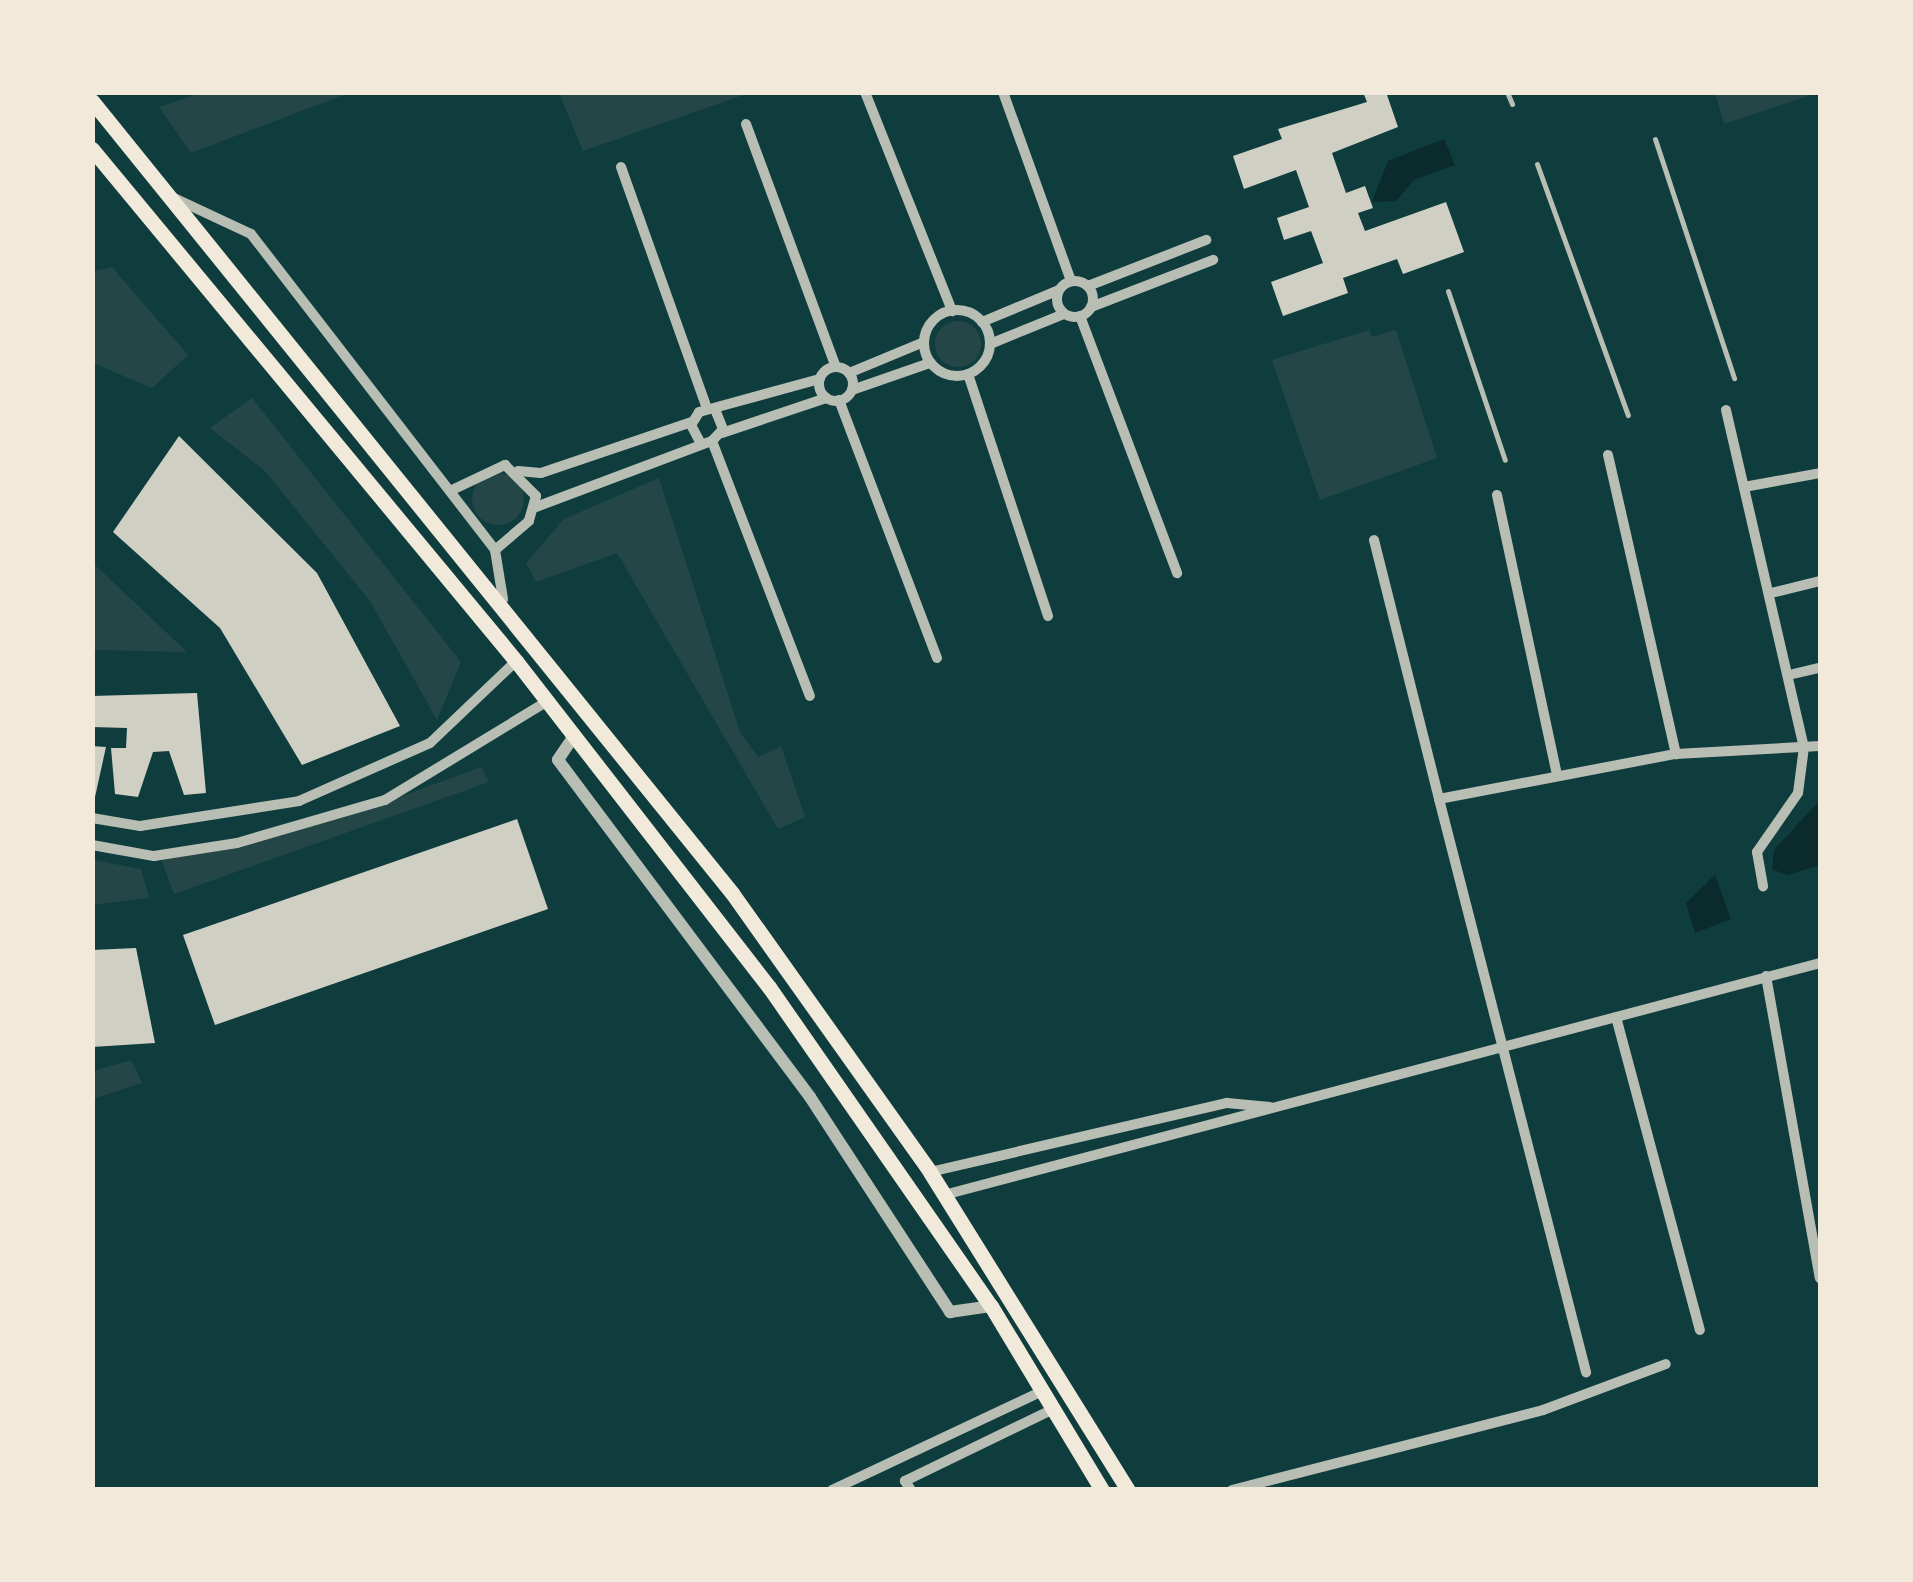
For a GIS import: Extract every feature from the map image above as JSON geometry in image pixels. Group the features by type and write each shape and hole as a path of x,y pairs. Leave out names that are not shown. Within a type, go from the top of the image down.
{"main road":[{"path":"92,101 503,599 789,972 930,1172 1128,1490"},
{"path":"130,144 97,155 516,661 572,739 769,987 991,1306 1102,1490"},
{"path":"769,987 789,972"}],"street":[{"path":"865,92 952,311 982,322 1059,290 1071,281"},
{"path":"1003,92 1071,281"},
{"path":"746,124 836,367 849,373 924,342"},
{"path":"620,167 722,433"},
{"path":"173,197 251,234 496,550 503,599"},
{"path":"1071,281 1088,286 1206,240"},
{"path":"968,374 990,344 1064,314 1080,316 1091,307 1213,260"},
{"path":"1088,286 1091,307"},
{"path":"1059,290 1064,314"},
{"path":"930,363 924,342 932,322 952,311"},
{"path":"1080,316 1177,573"},
{"path":"982,322 990,344"},
{"path":"712,442 722,433 930,363 968,374"},
{"path":"452,490 490,465 541,472 692,422 712,411 820,379 836,367"},
{"path":"849,373 852,390"},
{"path":"968,374 1048,616"},
{"path":"820,379 832,399 937,658"},
{"path":"1726,410 1792,674 1804,747 1798,792 1757,852 1763,886"},
{"path":"692,422 699,440"},
{"path":"496,550 536,507 699,440 712,442"},
{"path":"712,442 810,696"},
{"path":"1608,456 1676,754"},
{"path":"518,471 536,507"},
{"path":"1744,487 1820,472"},
{"path":"1496,495 1556,772"},
{"path":"1374,540 1500,1049 1586,1372"},
{"path":"1771,593 1820,581"},
{"path":"92,818 140,826 300,801 430,743 516,661"},
{"path":"1792,674 1820,668"},
{"path":"92,846 154,856 220,846 385,800 546,702"},
{"path":"572,739 558,760 810,1097 950,1312 991,1306"},
{"path":"1439,799 1556,772 1676,754 1820,746"},
{"path":"944,1195 1232,1126 1271,1108 1820,963"},
{"path":"1766,976 1820,1278"},
{"path":"1616,1018 1700,1330"},
{"path":"930,1172 1227,1103 1271,1108"},
{"path":"1232,1490 1544,1410 1666,1364"},
{"path":"832,1490 1042,1392"},
{"path":"910,1490 905,1481 1053,1408"}],"lane":[{"path":"1507,92 1512,104"},
{"path":"1655,140 1734,378"},
{"path":"1537,164 1628,416"},
{"path":"1448,292 1505,460"}],"shaded area":[{"path":"204,92 349,93 191,153 159,107"},
{"path":"559,92 749,93 583,151"},
{"path":"1715,92 1820,92 1724,124 1715,93"},
{"path":"1444,139 1455,165 1414,180 1396,201 1372,202 1388,161"},
{"path":"112,267 188,355 152,388 93,363 93,271"},
{"path":"958,321 975,327 981,344 975,361 958,367 941,361 935,344 941,327"},
{"path":"1369,330 1372,337 1396,330 1437,458 1320,500 1272,360"},
{"path":"252,398 461,662 437,720 370,601 265,471 210,428"},
{"path":"498,473 517,480 524,499 517,518 498,525 479,518 472,499 479,480"},
{"path":"659,478 740,732 758,757 781,746 805,817 778,829 617,553 536,582 526,563 564,519"},
{"path":"93,563 187,652 93,650"},
{"path":"481,767 489,782 174,894 161,859 348,816"},
{"path":"1819,801 1820,865 1787,875 1772,869 1774,850"},
{"path":"93,860 141,869 149,898 93,905"},
{"path":"1715,875 1731,919 1695,933 1686,903"},
{"path":"131,1060 142,1083 93,1099 93,1071"}],"building":[{"path":"1363,92 1386,92 1398,127 1332,153 1346,193 1365,186 1373,208 1358,213 1365,231 1446,202 1464,252 1403,274 1397,259 1343,278 1348,293 1283,316 1271,282 1323,263 1311,231 1284,240 1277,218 1309,207 1296,170 1244,189 1233,156 1282,139 1278,129 1367,102"},
{"path":"179,436 317,573 400,726 302,765 220,628 113,532"},
{"path":"197,693 206,793 184,795 169,751 153,752 138,797 115,794 111,748 126,748 127,728 92,727 92,696"},
{"path":"92,746 106,747 95,797 92,796"},
{"path":"517,819 548,909 215,1025 183,935"},
{"path":"136,948 155,1043 92,1047 92,950"}]}
